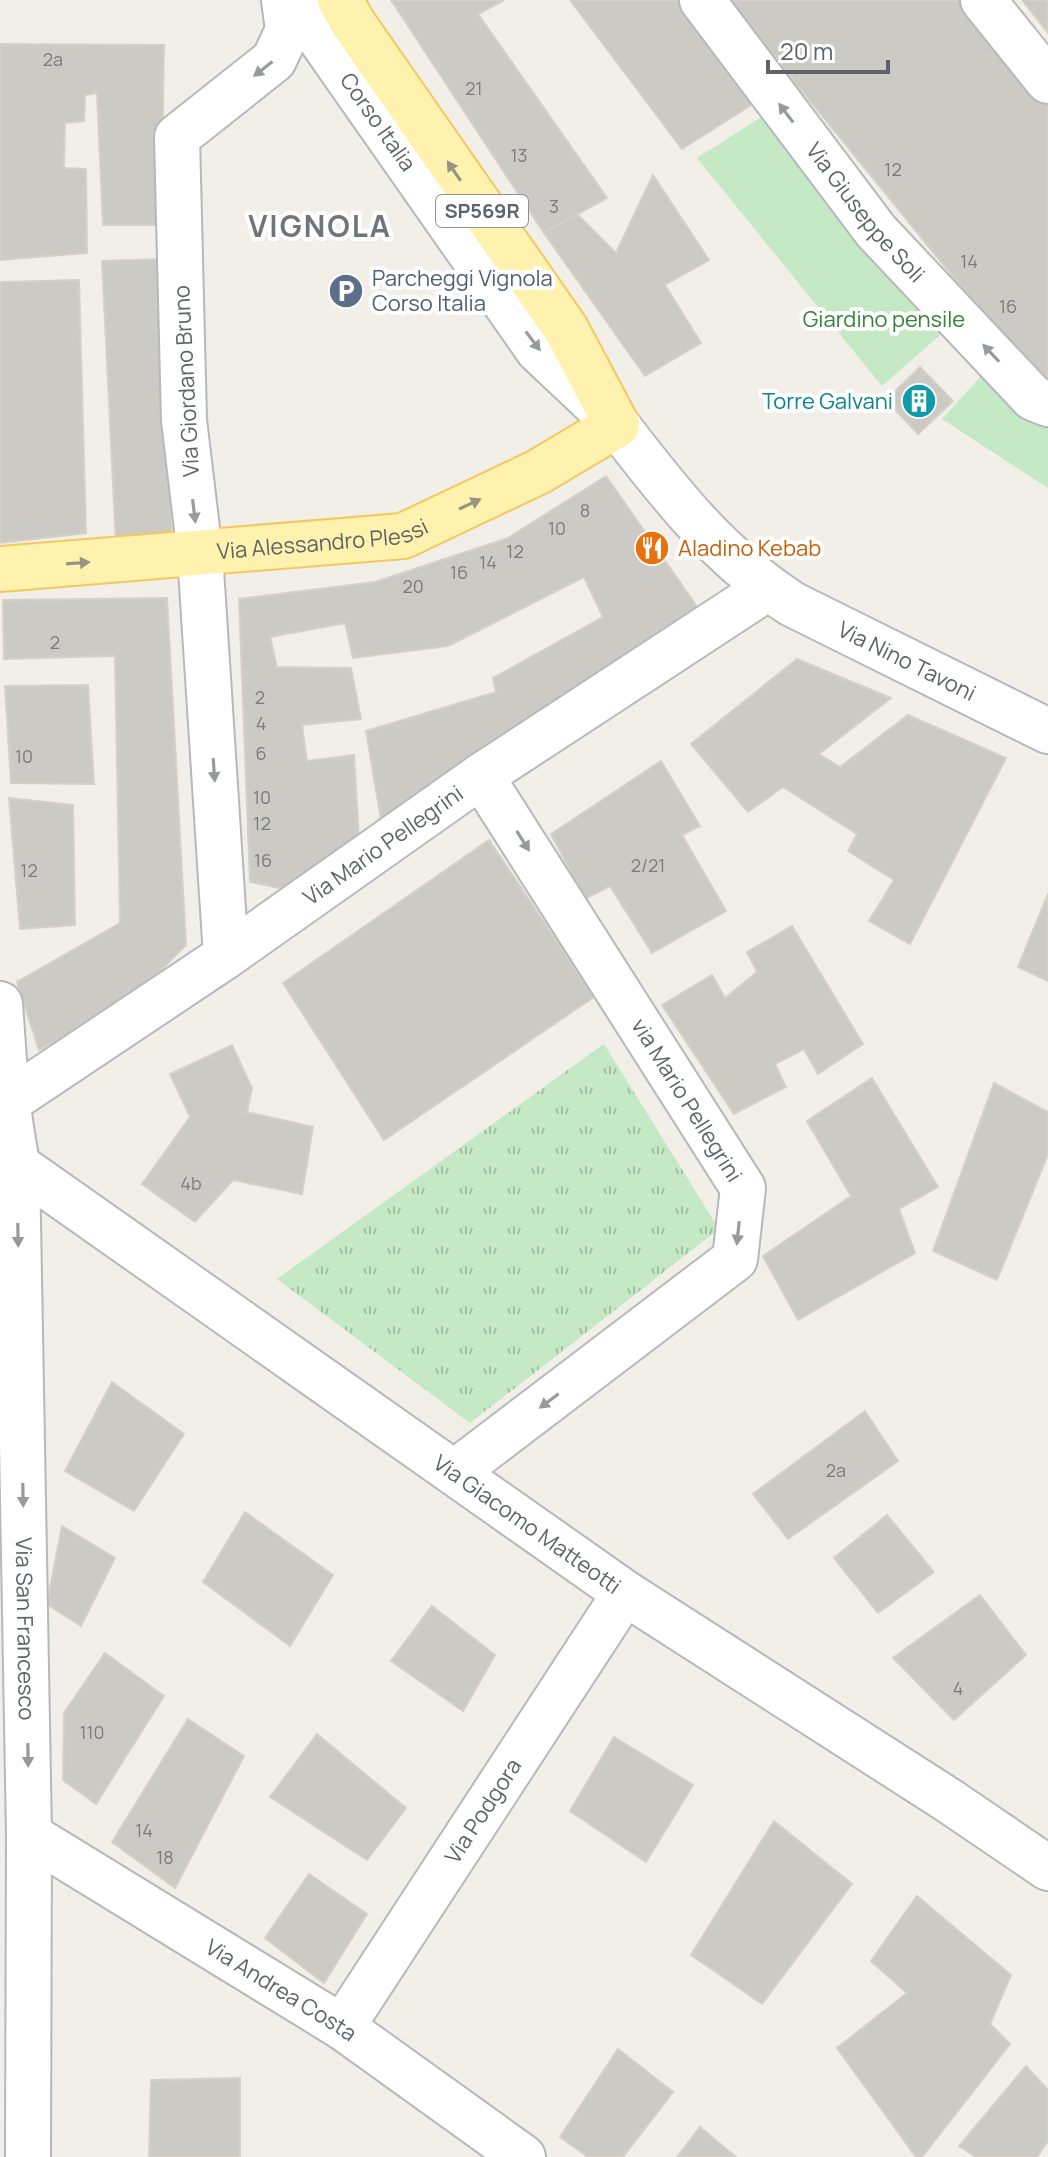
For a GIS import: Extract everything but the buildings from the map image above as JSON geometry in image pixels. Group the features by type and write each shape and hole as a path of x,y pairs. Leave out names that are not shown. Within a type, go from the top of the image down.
{"main road":[{"name":"Corso Italia","path":"340,0 566,329 617,425"},
{"name":"Via Alessandro Plessi","path":"0,569 403,536 538,472 617,425"}],"street":[{"name":"Via Giordano Bruno","path":"226,956 200,554 184,420 177,137 274,60 288,30 284,0"},
{"name":"Corso Italia","path":"298,0 323,43 538,350 617,425 706,535 737,565 768,588"},
{"name":"Via Giuseppe Soli","path":"702,0 876,231 1033,398 1048,404"},
{"path":"983,0 1048,81"},
{"name":"Via Nino Tavoni","path":"768,588 792,604 1048,731"},
{"name":"Via Mario Pellegrini","path":"4,1104 226,956 481,776 768,588"},
{"name":"via Mario Pellegrini","path":"455,1472 735,1259 743,1188 481,776"},
{"name":"Via San Francesco","path":"0,1004 4,1104 17,1165 29,1835 28,2157"},
{"name":"Via Giacomo Matteotti","path":"17,1165 625,1593 948,1800 1048,1868"},
{"name":"Via Podgora","path":"342,2027 625,1593"},
{"name":"Via Andrea Costa","path":"29,1835 342,2027 523,2157"}],"green space":[{"name":"Giardino pensile","path":"768,113 948,328 882,386 697,158"},
{"name":"Giardino pensile","path":"985,372 1048,412 1048,488 942,419"},
{"path":"604,1044 719,1229 470,1423 277,1279"}],"place":[{"name":"Parcheggi Vignola Corso Italia","path":"346,291"},
{"name":"Torre Galvani","path":"919,401"},
{"name":"Aladino Kebab","path":"652,548"}],"district":[{"name":"VIGNOLA","path":"320,227"}]}
